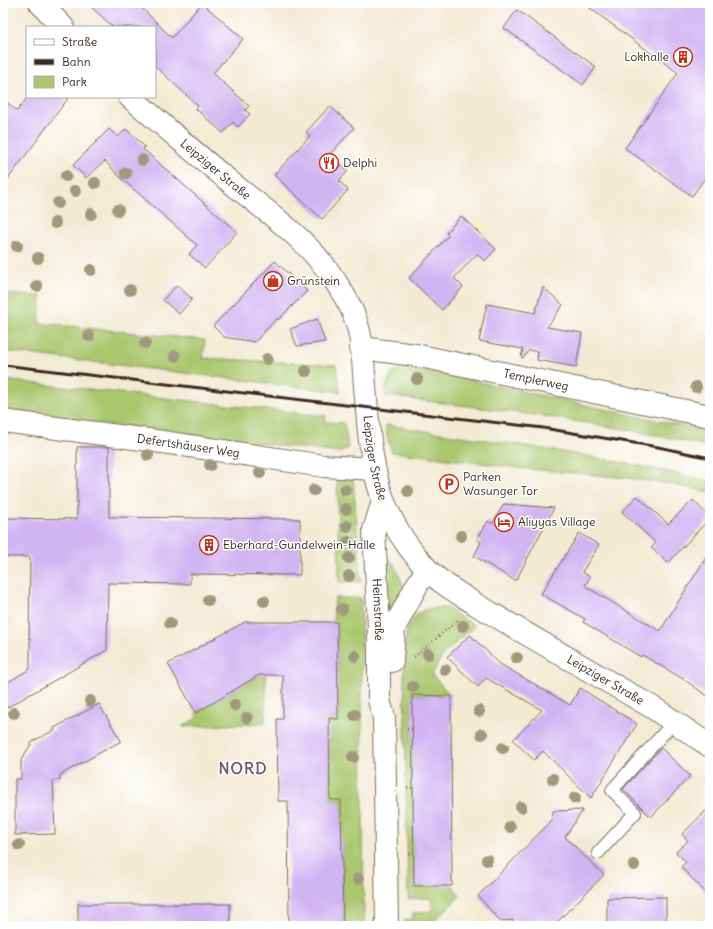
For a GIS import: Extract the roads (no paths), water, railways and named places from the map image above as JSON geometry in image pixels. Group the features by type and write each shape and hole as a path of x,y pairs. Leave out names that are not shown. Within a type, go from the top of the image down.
{"street":[{"path":"40,3 62,26"},
{"name":"Leipziger Straße","path":"131,98 229,181 289,229 323,262 343,293 355,316 358,327 374,469 382,500 391,520 427,570 452,589 674,722 710,746"},
{"name":"Templerweg","path":"361,348 425,356 710,416"},
{"name":"Defertshäuser Weg","path":"3,421 157,441 324,466 374,469"},
{"name":"Heimstraße","path":"382,500 374,530 379,700 384,718 387,926"},
{"name":"Heimstraße","path":"384,718 391,701 394,628 417,585 427,570"}],"lane":[{"path":"598,853 634,813 612,790 674,722"}],"railway":[{"path":"3,365 543,428 658,447 710,458"}],"place":[{"name":"Lokhalle","path":"683,57"},
{"name":"Delphi","path":"329,163"},
{"name":"Grünstein","path":"273,281"},
{"name":"Parken Wasunger Tor","path":"449,484"},
{"name":"Aliyyas Village","path":"504,522"},
{"name":"Eberhard-Gundelwein-Halle","path":"209,545"}],"district":[{"name":"NORD","path":"243,768"}]}
